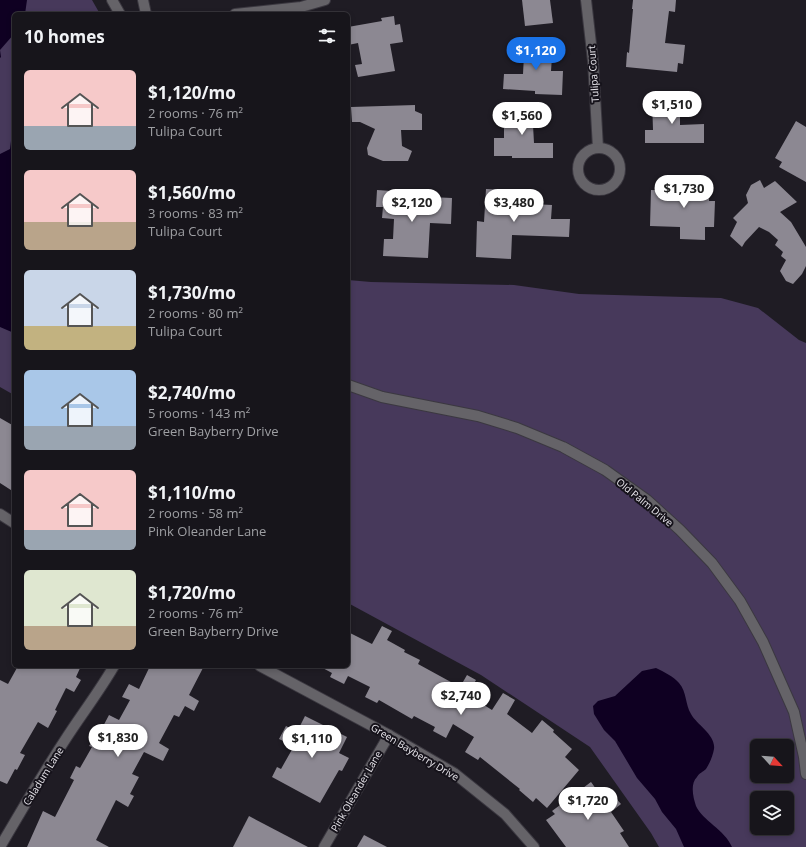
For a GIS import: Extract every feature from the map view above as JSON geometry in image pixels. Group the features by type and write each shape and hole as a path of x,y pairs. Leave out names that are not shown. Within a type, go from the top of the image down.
{"street":[{"path":"112,0 119,12"},
{"path":"143,0 146,12"},
{"path":"268,12 301,10 325,0"},
{"name":"Tulipa Court","path":"586,0 593,61 598,148"},
{"path":"598,148 606,149 613,154 618,160 620,168 619,176 615,184 600,190 592,189 584,185 578,170 579,162 583,155 590,150 598,148"},
{"name":"Old Palm Drive","path":"350,386 382,397 478,416 516,428 563,447 605,470 647,500 680,530 712,563 740,601 763,642 794,712 804,757 806,774"},
{"path":"0,514 12,522"},
{"name":"Caladum Lane","path":"0,847 65,740 104,684 113,668"},
{"name":"Green Bayberry Drive","path":"264,668 388,735 454,773 505,814 534,847"},
{"name":"Pink Oleander Lane","path":"324,847 388,735"}],"shaded area":[{"path":"0,0 92,0 99,12 12,12 12,394 0,387"},
{"path":"0,0 27,0 25,12 12,12 12,36 0,50"},
{"path":"12,140 12,332 0,327 0,154 10,149"},
{"path":"350,280 371,282 514,285 579,294 721,298 758,308 799,340 806,343 806,847 659,847 651,833 590,747 481,675 350,604"},
{"path":"656,668 671,676 679,683 682,687 691,714 712,739 714,749 712,756 706,769 699,774 693,783 693,795 699,811 724,835 732,847 684,847 676,829 662,812 655,799 637,778 615,741 604,730 594,714 593,706 598,701 615,696 642,671"}],"building":[{"path":"522,0 550,0 553,23 525,26"},
{"path":"633,0 676,0 675,12 669,11 665,43 685,45 683,64 678,63 677,72 626,67 627,52 629,53"},
{"path":"394,16 395,25 400,24 403,42 390,44 395,71 358,77 355,65 362,64 358,43 350,45 350,27 382,21 381,18"},
{"path":"515,42 553,43 551,71 563,71 562,95 535,94 535,91 503,89 504,74 523,74 524,55 515,55"},
{"path":"652,99 680,99 680,125 704,124 704,143 645,143 645,130 653,130"},
{"path":"415,105 415,111 422,114 422,130 401,130 402,146 412,151 408,161 383,161 368,155 367,148 375,129 360,122 352,122 351,107"},
{"path":"543,109 543,125 533,125 534,143 553,143 553,158 512,158 512,156 494,156 494,138 504,138 504,110"},
{"path":"796,121 806,127 806,182 779,167 782,162 775,158"},
{"path":"683,179 709,180 709,201 715,201 714,227 705,227 705,240 680,239 680,227 650,226 651,190 683,191"},
{"path":"760,180 764,188 775,181 797,202 780,212 791,222 806,247 806,266 802,274 793,284 786,281 780,271 786,260 781,256 783,252 775,245 778,240 769,232 759,227 742,247 730,236 737,222 733,218 748,203 746,195 751,185"},
{"path":"486,189 513,190 513,196 533,197 532,204 552,205 551,219 570,219 569,237 512,235 511,259 476,257 477,221 484,222"},
{"path":"377,190 406,192 405,204 430,205 430,197 452,198 451,224 430,223 428,258 383,256 384,239 393,239 394,219 382,218 383,207 376,207"},
{"path":"0,418 12,425 12,491 0,483"},
{"path":"382,626 392,631 387,640 405,650 404,652 420,660 418,664 460,687 467,675 476,680 468,695 492,710 503,693 515,700 507,714 532,733 542,720 572,749 565,757 579,770 547,808 536,798 533,802 519,790 520,789 480,757 478,760 465,752 474,737 453,724 446,738 433,731 435,727 414,716 412,719 379,700 377,703 365,697 370,687 348,676 344,684 330,677 332,673 323,668 350,668 350,633 372,644"},
{"path":"17,668 80,668 76,677 81,680 74,692 66,688 55,710 57,711 48,728 38,722 20,753 25,755 7,784 0,781 0,680 8,684"},
{"path":"149,668 203,668 189,695 199,701 194,711 185,706 179,717 174,715 159,743 169,749 163,761 144,752 132,774 139,777 130,794 134,796 128,807 116,800 96,840 109,847 27,847 43,811 55,817 74,780 70,778 76,766 80,768 92,747 89,746 97,733 99,734 109,715 119,720 130,700 122,697 129,684 139,689"},
{"path":"305,716 347,737 339,753 349,758 342,771 339,770 320,803 272,777 277,767 281,769 294,746 279,739 286,726 297,732"},
{"path":"591,782 604,800 612,794 621,804 611,812 624,831 620,833 629,847 566,847 546,820 555,814 552,811"},
{"path":"249,816 308,847 233,847"},
{"path":"364,835 387,847 357,847"}]}
